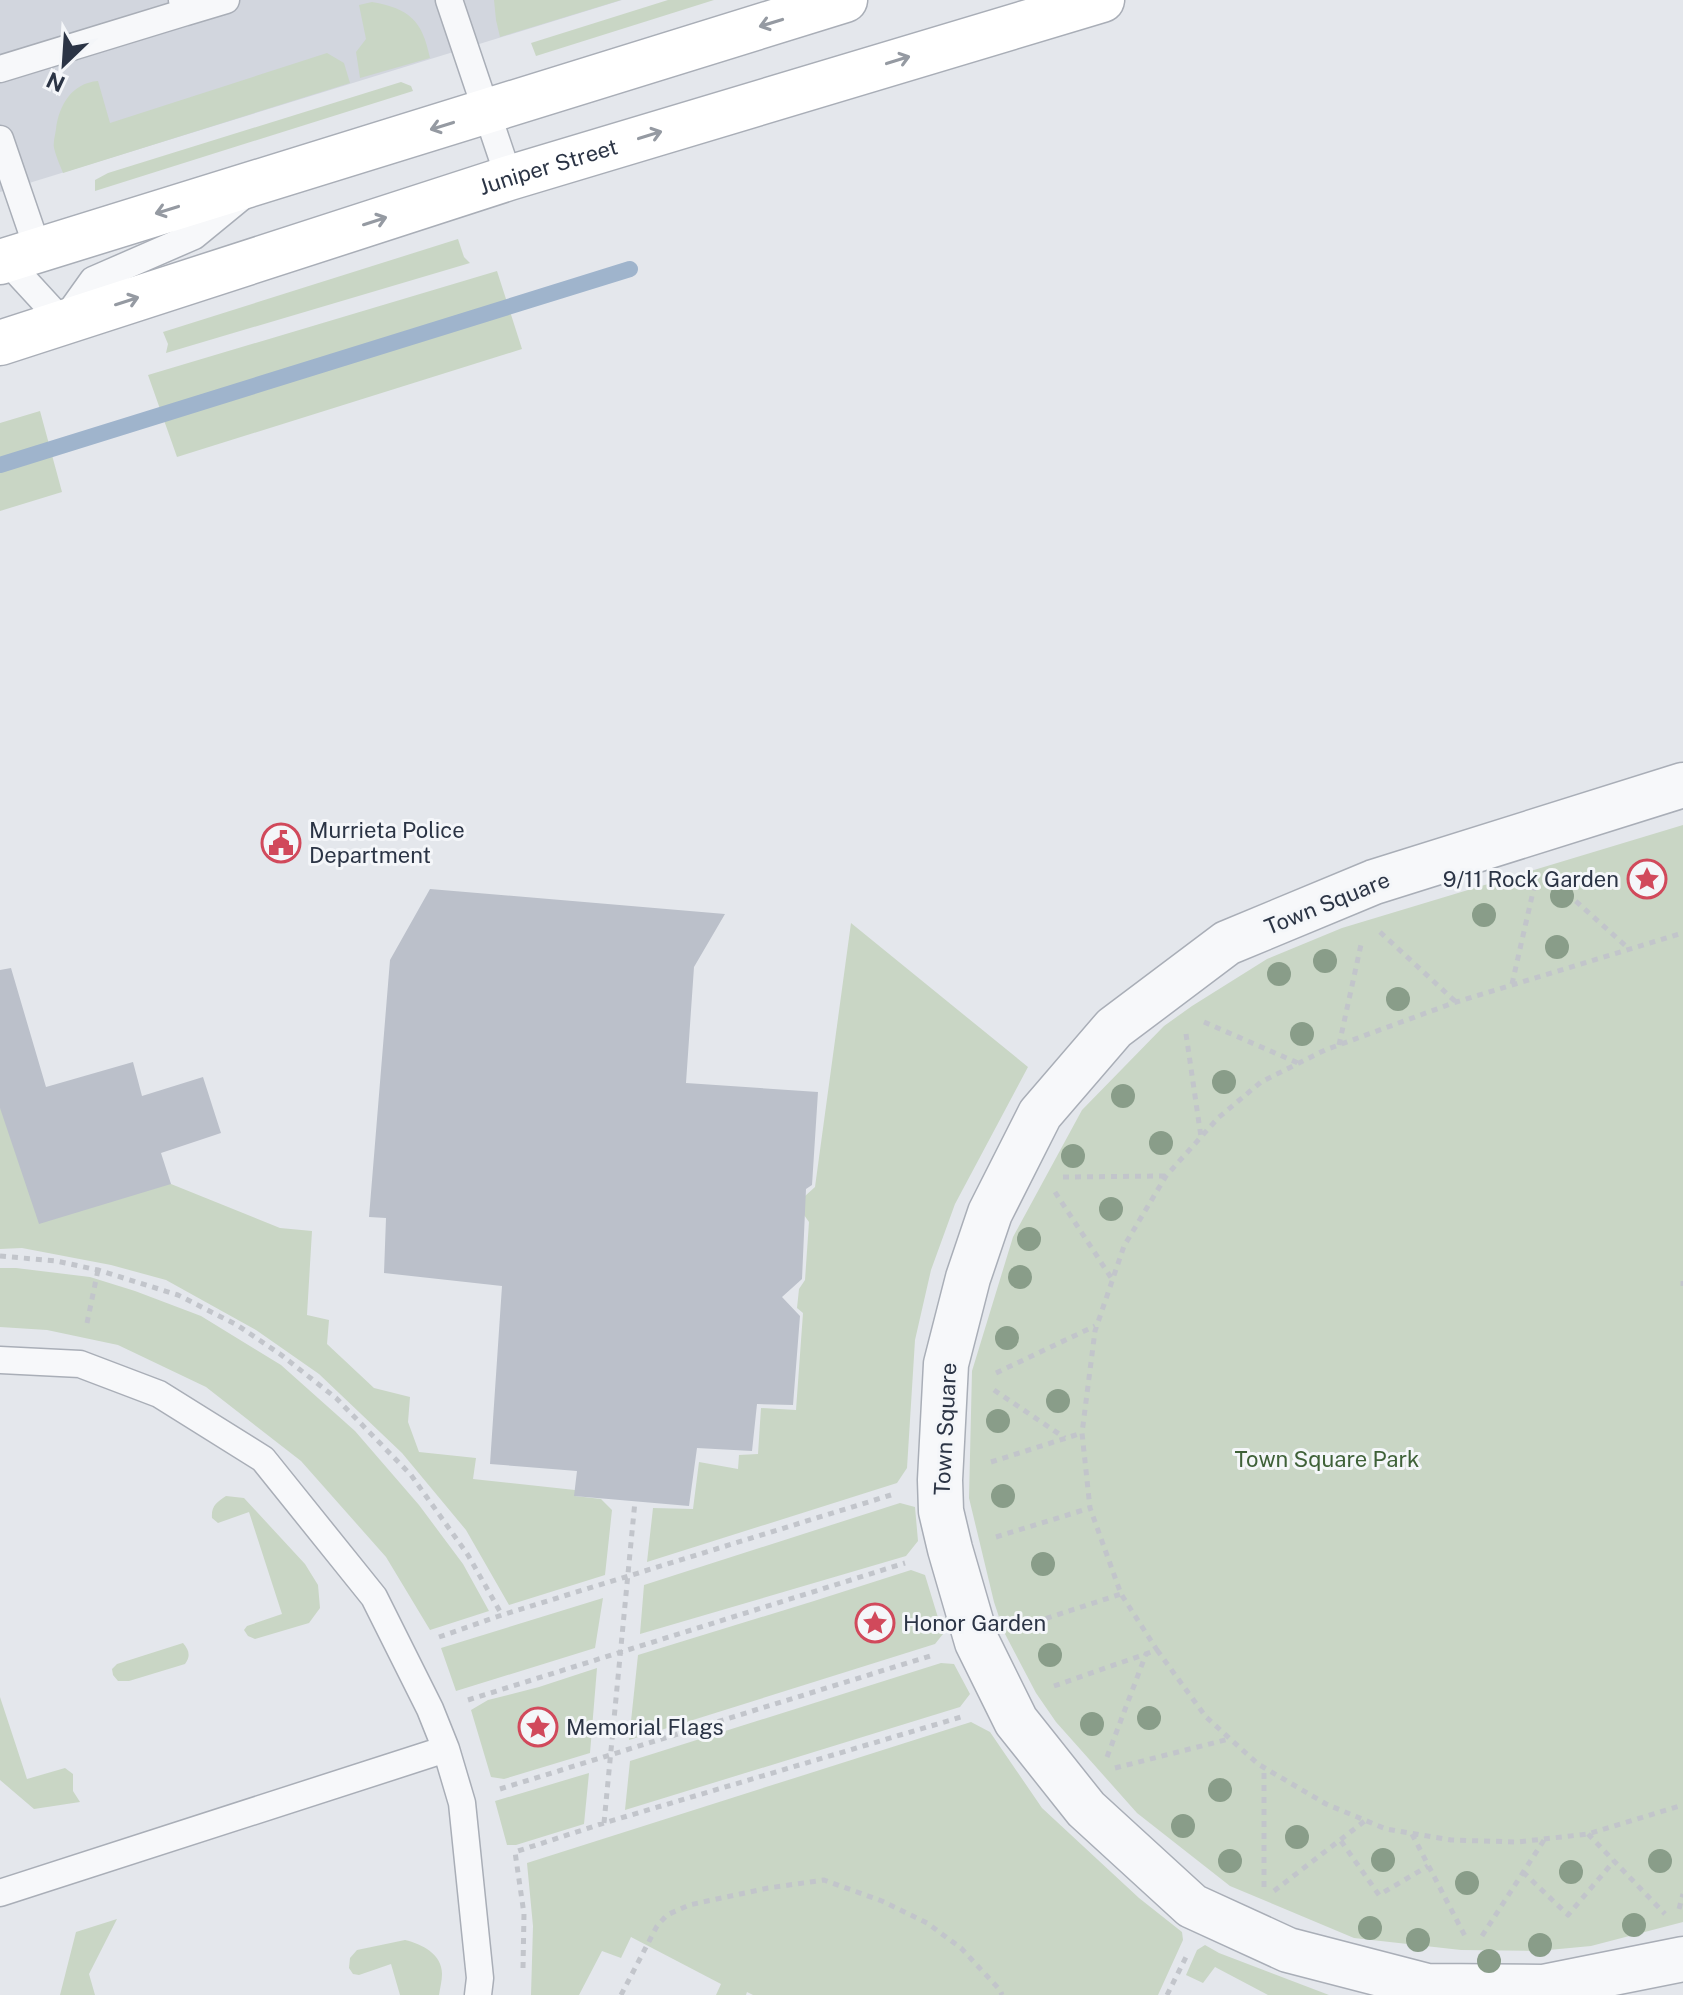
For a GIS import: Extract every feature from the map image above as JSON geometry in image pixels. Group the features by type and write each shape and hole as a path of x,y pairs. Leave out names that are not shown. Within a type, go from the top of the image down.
{"street":[{"path":"15,257 845,0"},
{"name":"Juniper Street","path":"0,343 509,178 1102,0"},
{"name":"Town Square","path":"1679,1941 1543,1987 1427,1986 1288,1950 1192,1906 1086,1809 1016,1721 977,1642 941,1511 940,1480 946,1364 968,1278 990,1213 1040,1114 1114,1028 1227,943 1374,882 1683,785"}],"lane":[{"path":"0,69 184,6 226,0"},
{"path":"449,0 509,178"},
{"path":"0,139 15,257 63,322 93,280 194,236 263,180"},
{"path":"0,1360 80,1364 159,1394 263,1459 374,1597 430,1709 446,1749 464,1813 480,1978 478,1995"},
{"path":"0,1893 446,1749"}],"path":[{"path":"1539,868 1629,949"},
{"path":"1512,984 1535,882"},
{"path":"1378,930 1456,1002"},
{"path":"1683,933 1456,1002 1339,1045 1261,1082 1218,1118 1166,1176 1124,1246 1097,1326 1082,1433 1090,1508 1121,1594 1206,1717 1264,1768 1326,1804 1386,1829 1451,1840 1517,1842 1588,1834 1683,1805"},
{"path":"1339,1045 1363,936"},
{"path":"1197,1018 1299,1063"},
{"path":"1185,1028 1201,1137"},
{"path":"1061,1177 1166,1176"},
{"path":"1054,1190 1112,1279"},
{"path":"0,1256 56,1261 98,1270 178,1295 237,1325 280,1354 336,1398 411,1475 468,1555 502,1615"},
{"path":"84,1336 98,1270"},
{"path":"993,1375 1097,1326"},
{"path":"992,1389 1066,1438"},
{"path":"439,1637 1082,1433"},
{"path":"604,1823 635,1501"},
{"path":"465,1701 1090,1508"},
{"path":"493,1791 977,1642 1121,1594"},
{"path":"523,1977 524,1914 515,1852 1006,1704 1157,1650"},
{"path":"1107,1757 1146,1654"},
{"path":"1101,1772 1230,1739"},
{"path":"1264,1768 1264,1899 1366,1820"},
{"path":"1411,1833 1473,1950"},
{"path":"1588,1834 1679,1941"},
{"path":"1481,1937 1544,1839"},
{"path":"1341,1840 1379,1895 1428,1866"},
{"path":"1523,1872 1568,1915 1614,1861"},
{"path":"621,1995 657,1926 667,1915 689,1905 824,1880 882,1901 927,1923 961,1948 1002,1995"},
{"path":"1679,1909 1683,1894"}],"shaded area":[{"path":"0,0 622,0 0,192"}],"green space":[{"path":"494,0 621,0 500,37"},
{"path":"668,0 714,0 536,56 531,43"},
{"path":"372,2 396,8 412,18 423,34 430,58 360,78 356,52 366,39 359,5"},
{"path":"327,53 344,63 350,83 63,173 54,146 58,120 68,97 81,86 98,81 110,123"},
{"path":"401,82 411,86 413,91 95,191 95,180 108,173"},
{"path":"458,239 464,257 470,263 166,353 168,344 163,332"},
{"path":"497,271 522,349 177,457 148,375"},
{"path":"40,411 62,492 0,511 0,423"},
{"name":"Town Square Park","path":"1683,825 1683,1922 1591,1946 1538,1951 1461,1950 1354,1938 1230,1886 1137,1813 1056,1722 1036,1693 1004,1632 969,1498 972,1371 1013,1237 1082,1110 1164,1026 1267,959 1342,928"},
{"path":"851,923 1028,1067 955,1204 931,1270 915,1340 907,1468 897,1483 647,1562 653,1508 693,1509 699,1462 738,1469 739,1455 758,1454 761,1408 796,1410 803,1313 797,1308 799,1289 805,1280 809,1222 804,1215 805,1196 815,1187"},
{"path":"0,1108 171,1184 280,1228 312,1231 307,1315 329,1320 327,1344 374,1388 410,1397 408,1422 419,1452 476,1458 473,1479 575,1490 575,1496 601,1499 612,1510 605,1575 509,1605 466,1530 402,1453 319,1374 256,1330 166,1280 111,1265 22,1248 0,1249"},
{"path":"0,1268 90,1277 135,1291 201,1316 281,1365 355,1431 419,1505 463,1564 489,1611 430,1630 386,1557 301,1461 206,1387 118,1345 47,1330 0,1327"},
{"path":"226,1496 244,1498 305,1564 318,1585 320,1608 309,1623 255,1639 244,1630 247,1626 282,1614 249,1512 218,1523 212,1518 215,1505"},
{"path":"900,1503 915,1507 918,1541 906,1556 640,1634 644,1585"},
{"path":"911,1570 925,1575 943,1634 935,1644 629,1740 638,1655"},
{"path":"603,1598 595,1648 456,1691 441,1648"},
{"path":"183,1643 188,1653 185,1664 129,1681 118,1681 113,1675 112,1669 117,1664"},
{"path":"941,1663 954,1664 970,1694 960,1707 625,1810 630,1761"},
{"path":"597,1668 590,1753 504,1779 491,1777 471,1710 488,1700"},
{"path":"0,1697 27,1779 65,1768 73,1774 73,1791 80,1802 34,1809 0,1780"},
{"path":"971,1722 990,1732 1042,1808 1139,1898 1182,1932 1183,1940 1158,1995 753,1995 747,1992 746,1995 716,1995 721,1984 631,1937 621,1958 602,1951 579,1995 531,1995 533,1926 527,1863"},
{"path":"589,1773 584,1824 507,1845 495,1801"},
{"path":"117,1919 89,1974 95,1995 60,1995 76,1932"},
{"path":"405,1940 424,1947 439,1961 442,1974 439,1995 400,1995 391,1964 359,1975 353,1974 349,1968 350,1958 357,1950"},
{"path":"1205,1945 1329,1995 1268,1995 1215,1967 1203,1983 1186,1975 1197,1950"}],"building":[{"name":"Murrieta Police Department","path":"430,889 725,914 694,967 686,1083 818,1092 812,1185 806,1189 802,1279 782,1297 800,1316 793,1405 757,1404 752,1451 697,1448 689,1506 574,1496 577,1471 490,1464 502,1286 384,1273 386,1218 369,1217 390,960"},
{"path":"11,968 46,1087 133,1062 142,1096 203,1077 221,1133 161,1153 171,1184 39,1224 0,1108 0,970"}],"waterway":[{"path":"0,465 630,269"}],"place":[{"name":"Murrieta Police Department","path":"281,843"},
{"name":"9/11 Rock Garden","path":"1647,879"},
{"name":"Honor Garden","path":"875,1623"},
{"name":"Memorial Flags","path":"538,1727"}]}
